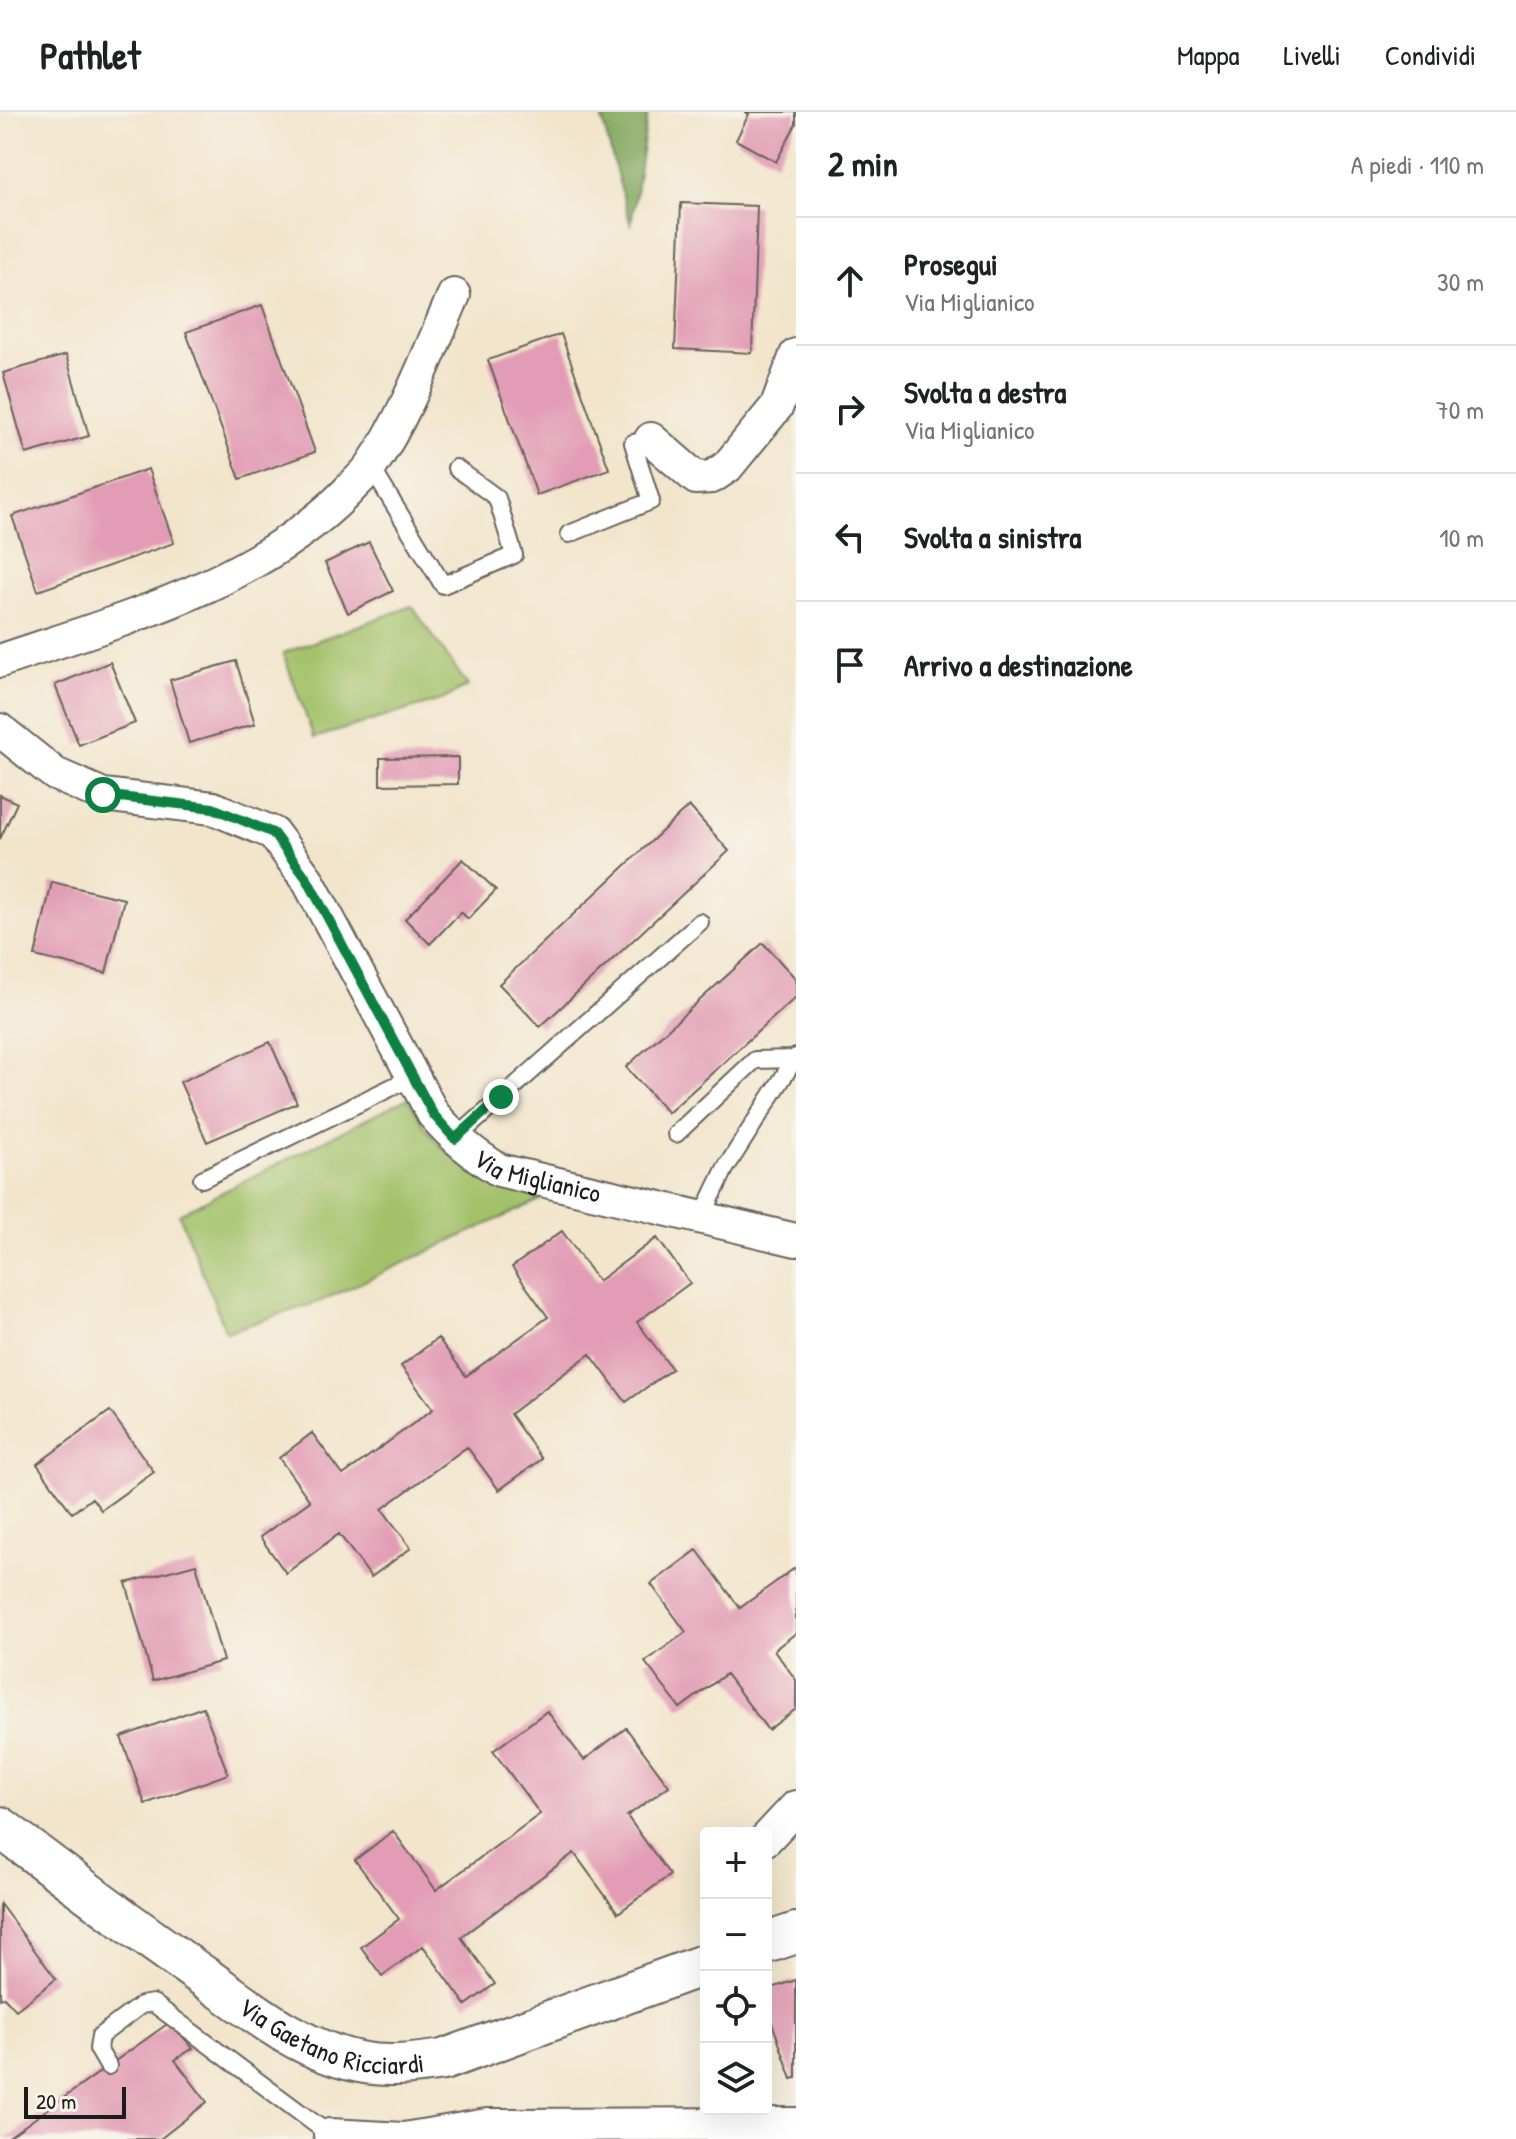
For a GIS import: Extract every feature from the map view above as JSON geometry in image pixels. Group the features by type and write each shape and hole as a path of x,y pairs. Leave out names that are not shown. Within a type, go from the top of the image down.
{"street":[{"path":"0,661 160,606 260,558 322,517 371,467 410,395 454,295"},
{"path":"651,439 696,478 712,477 727,467 777,406 796,355"},
{"name":"Via Miglianico","path":"0,730 55,774 103,795 213,808 273,833 307,879 433,1114 455,1139 499,1170 796,1240"},
{"path":"772,1833 796,1807"},
{"name":"Via Gaetano Ricciardi","path":"0,1827 165,1950 288,2036 325,2052 360,2062 402,2066 443,2060 700,1966"},
{"path":"330,2135 404,2139 487,2125 796,2124"}],"lane":[{"path":"569,534 651,501 633,443 651,439"},
{"path":"371,467 443,585 514,555 497,498 456,468"},
{"path":"455,1139 700,922"},
{"path":"676,1134 755,1060 795,1058"},
{"path":"702,1217 725,1169 795,1058"},
{"path":"202,1179 413,1077"},
{"path":"108,2066 98,2049 100,2036 141,2005 153,2003 330,2135"}],"green space":[{"path":"600,112 648,112 631,226"},
{"path":"412,606 468,686 444,699 314,738 283,653"},
{"path":"408,1098 428,1131 455,1159 482,1175 540,1200 321,1301 226,1332 179,1214"}],"building":[{"path":"745,112 796,112 796,124 776,162 736,140 749,114"},
{"path":"681,203 757,206 752,353 675,349"},
{"path":"262,305 315,452 240,479 186,332"},
{"path":"561,334 609,469 537,495 488,360"},
{"path":"66,355 89,436 26,454 3,373"},
{"path":"148,469 174,543 38,591 12,516"},
{"path":"369,542 393,591 348,613 325,563"},
{"path":"236,661 255,724 189,743 170,680"},
{"path":"110,662 135,723 79,745 55,685"},
{"path":"458,757 458,784 380,785 380,758"},
{"path":"0,795 17,803 0,839"},
{"path":"689,806 729,851 540,1027 499,984"},
{"path":"463,859 496,890 468,919 461,912 430,944 405,919"},
{"path":"52,882 124,899 106,973 35,956"},
{"path":"763,943 796,979 796,997 668,1113 626,1067"},
{"path":"270,1042 297,1103 207,1142 180,1082"},
{"path":"562,1231 598,1281 657,1238 690,1283 637,1322 672,1369 626,1402 590,1354 510,1414 542,1459 499,1490 467,1447 382,1509 411,1548 371,1577 339,1534 286,1573 260,1537 310,1501 279,1458 312,1433 343,1475 433,1409 401,1366 438,1338 466,1376 548,1317 512,1267"},
{"path":"110,1411 154,1472 101,1510 92,1498 72,1513 37,1464"},
{"path":"697,1550 740,1608 796,1567 796,1633 774,1650 796,1680 796,1709 768,1730 726,1674 680,1708 645,1662 686,1632 651,1584"},
{"path":"196,1564 223,1661 153,1681 126,1583"},
{"path":"203,1707 228,1774 145,1804 121,1737"},
{"path":"547,1711 584,1760 626,1728 669,1786 627,1816 670,1875 618,1913 574,1853 461,1937 495,1984 466,2005 423,1946 382,1976 361,1947 399,1919 355,1860 393,1831 436,1890 540,1814 493,1751"},
{"path":"0,1904 56,1979 16,2010 4,1997 0,1999"},
{"path":"796,1980 796,2078 792,2079 772,2023 772,1988"},
{"path":"170,2022 193,2048 175,2060 207,2102 160,2139 6,2139"}],"route":[{"path":"103,795 213,808 273,833 307,879 433,1114 455,1139 501,1097"}]}
